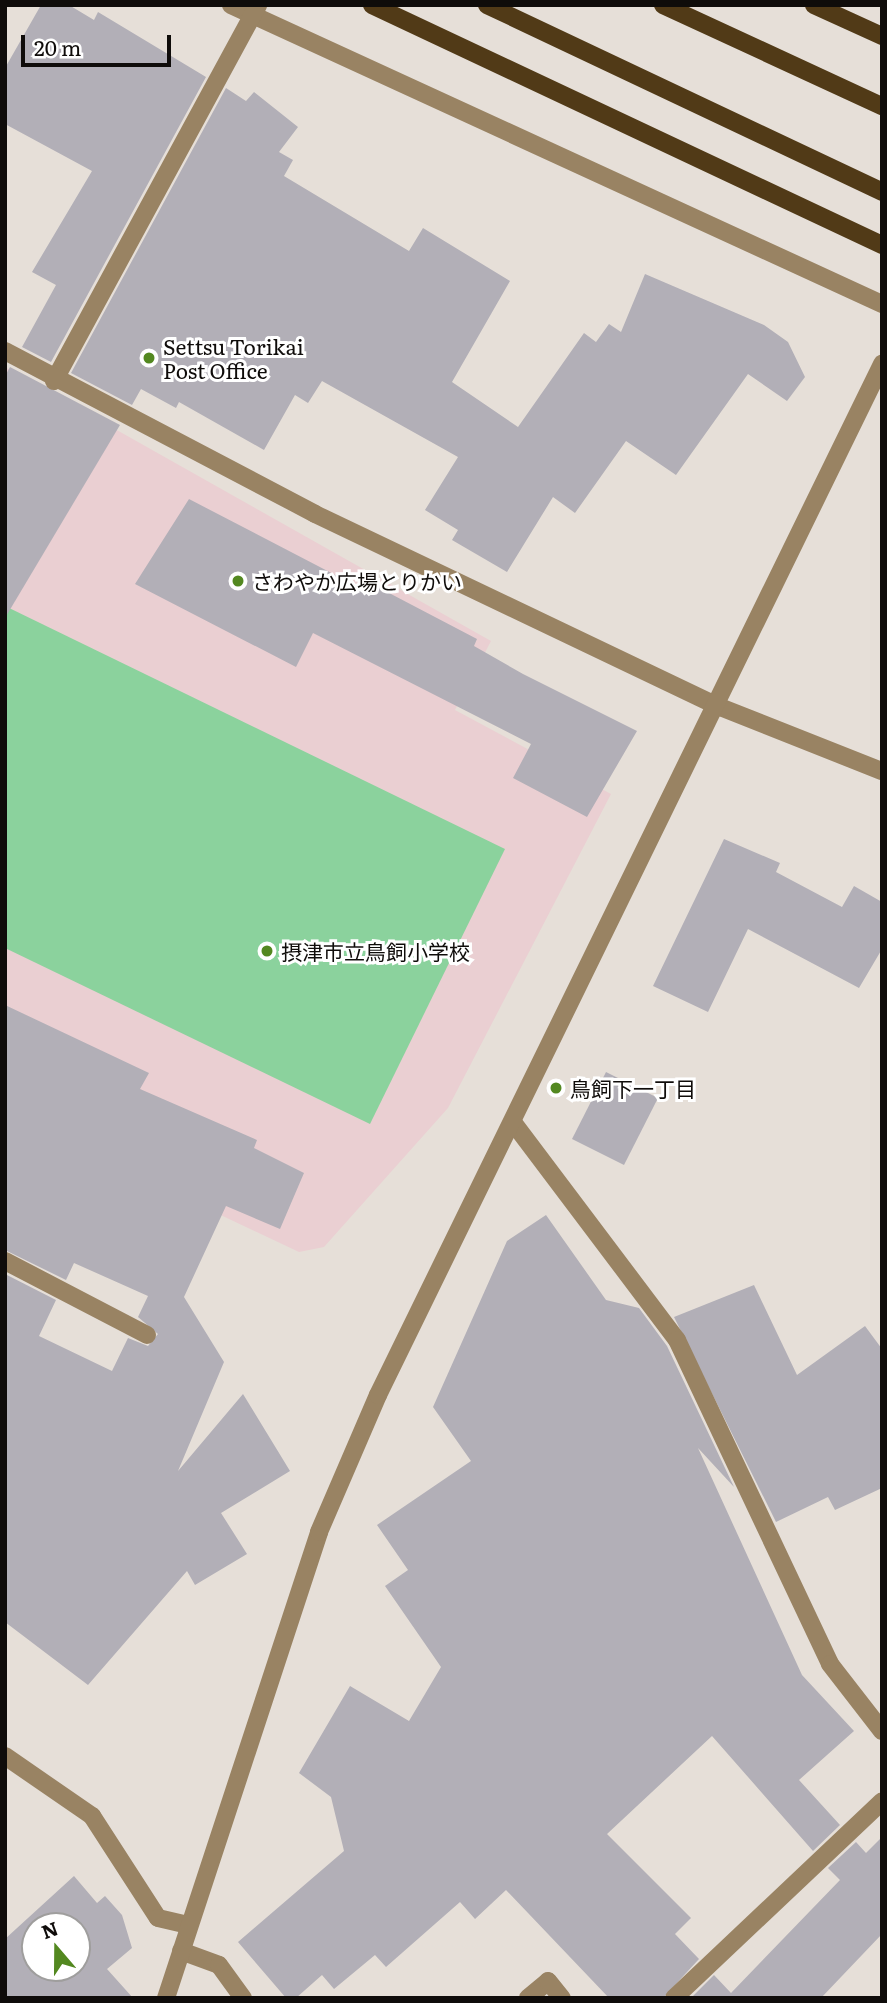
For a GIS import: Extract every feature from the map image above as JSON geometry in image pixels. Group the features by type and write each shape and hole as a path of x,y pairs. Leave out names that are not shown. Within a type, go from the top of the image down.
{"main road":[{"path":"372,5 882,245"},
{"path":"487,5 882,192"},
{"path":"663,5 882,106"},
{"path":"814,5 882,36"}],"street":[{"path":"230,5 256,11 882,304"},
{"path":"54,380 256,11"},
{"path":"5,351 54,380 314,514 720,707 882,771"},
{"path":"166,1998 319,1532 378,1395 515,1125 720,707 882,364"},
{"path":"515,1125 677,1340 830,1664 882,1731"},
{"path":"5,1261 147,1335"},
{"path":"5,1756 92,1816 158,1918 189,1926"},
{"path":"674,1998 882,1801"},
{"path":"181,1951 219,1965 243,1998"},
{"path":"527,1998 548,1981 562,1998"}],"shaded area":[{"name":"摂津市立鳥飼小学校","path":"5,367 491,641 455,710 611,794 448,1108 324,1247 299,1252 5,1113"}],"green space":[{"path":"5,606 505,849 370,1124 5,948"}],"building":[{"path":"41,5 69,5 94,20 98,12 206,77 51,362 22,347 56,285 32,272 92,171 5,124 5,68"},
{"path":"226,88 246,101 254,92 298,127 279,152 293,160 284,176 409,251 423,228 510,281 452,382 518,427 584,333 596,342 609,324 621,332 645,274 764,325 788,342 805,377 787,401 748,374 676,475 626,441 575,513 553,497 507,572 452,540 458,530 425,510 458,457 322,381 308,403 295,395 264,450 179,402 176,408 141,389 132,405 71,373"},
{"path":"10,367 120,425 5,618 5,376"},
{"path":"189,499 366,591 370,583 477,639 474,646 523,674 637,731 587,817 513,778 531,744 313,633 296,667 135,584"},
{"path":"724,839 780,863 776,872 842,907 854,886 882,902 882,949 859,988 748,929 708,1012 653,986"},
{"path":"5,1005 149,1073 140,1089 257,1140 254,1148 304,1173 280,1229 226,1206 184,1297 224,1362 178,1471 243,1394 290,1471 221,1513 247,1554 195,1585 187,1571 88,1685 5,1622 5,1274 56,1300 39,1336 112,1371 128,1338 148,1346 158,1334 138,1317 148,1296 74,1263 66,1280 5,1250"},
{"path":"606,1072 658,1098 624,1165 572,1139"},
{"path":"546,1215 606,1300 639,1308 667,1346 734,1487 698,1448 802,1675 854,1731 799,1780 840,1825 813,1851 712,1736 607,1834 691,1918 675,1934 699,1959 663,1998 609,1998 506,1890 475,1919 460,1902 386,1967 375,1955 334,1989 322,1975 296,1998 286,1998 238,1942 344,1851 331,1797 299,1773 350,1686 409,1721 441,1667 385,1586 408,1570 377,1525 471,1461 433,1407 507,1241"},
{"path":"754,1285 797,1375 865,1326 882,1349 882,1488 835,1510 828,1497 776,1522 674,1317"},
{"path":"882,1837 882,1934 821,1998 691,1998 714,1975 731,1993 840,1880 828,1868 856,1842 866,1853"},
{"path":"74,1876 97,1903 105,1896 122,1915 132,1948 107,1969 133,1998 5,1998 5,1939 21,1924 21,1982 91,1982 91,1912 35,1912"}],"place":[{"name":"Settsu Torikai Post Office","path":"149,358"},
{"name":"さわやか広場とりかい","path":"238,581"},
{"name":"摂津市立鳥飼小学校","path":"267,951"},
{"name":"鳥飼下一丁目","path":"556,1088"}]}
